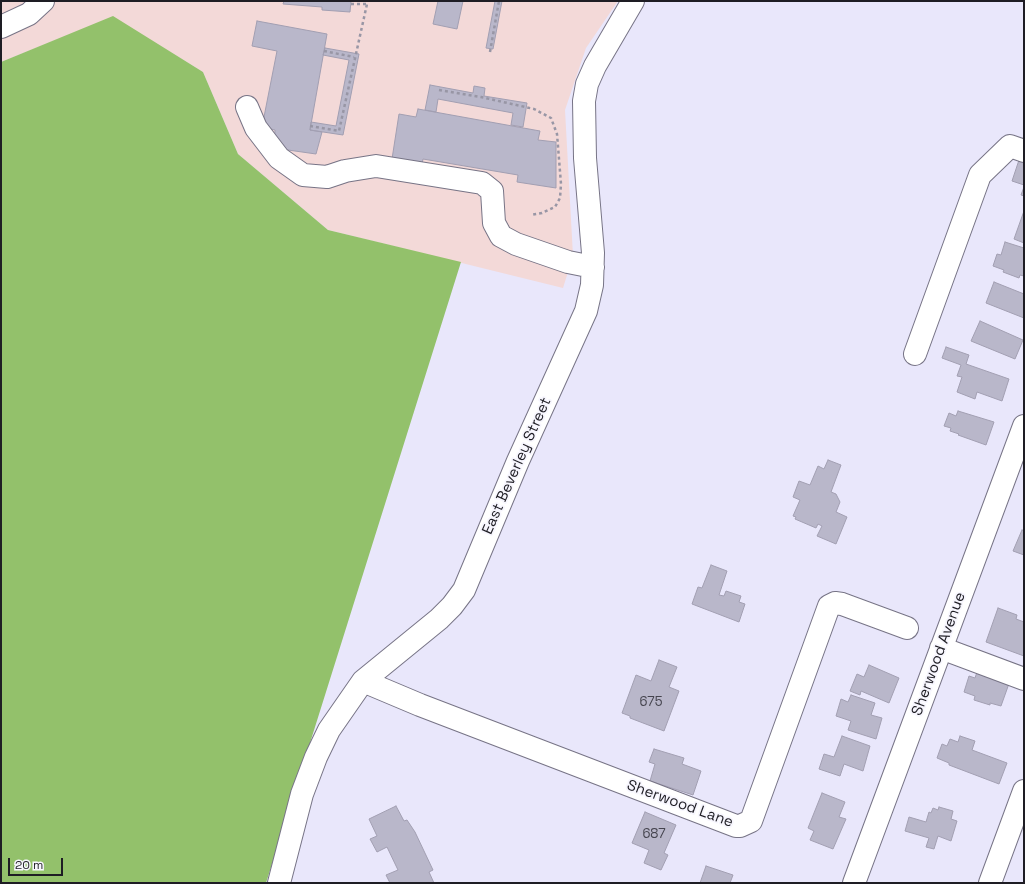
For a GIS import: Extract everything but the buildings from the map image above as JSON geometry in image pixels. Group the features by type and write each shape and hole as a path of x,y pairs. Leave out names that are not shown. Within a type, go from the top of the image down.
{"street":[{"path":"1,27 29,14 43,1"},
{"name":"East Beverley Street","path":"279,883 291,831 302,794 316,757 336,718 363,681 439,619 452,606 464,590 518,461 586,311 592,285 593,267 592,235 585,158 584,101 587,84 595,66 633,1"},
{"path":"247,107 256,128 279,158 303,175 327,177 345,171 376,166 482,183 492,191 494,223 501,236 516,244 568,262 593,267"},
{"path":"915,354 980,175 1010,146 1024,151"},
{"name":"Sherwood Avenue","path":"854,883 1024,426"},
{"name":"Sherwood Lane","path":"363,681 420,706 736,826 740,826 751,821 829,606 842,604 907,628"},
{"path":"942,648 1024,679"},
{"path":"990,883 1024,791"}],"path":[{"path":"490,52 499,1"},
{"path":"310,126 339,131 367,3 351,4"},
{"path":"324,51 354,57"},
{"path":"439,90 481,97 534,109 551,118 557,134 561,184 560,198 554,207 542,213 531,215"}],"shaded area":[{"path":"1,1 618,1 586,48 565,110 573,256 563,288 328,230 238,154 203,72 113,17 1,62"}],"green space":[{"path":"113,16 203,72 238,154 328,230 461,262 266,883 1,883 1,62"}]}
